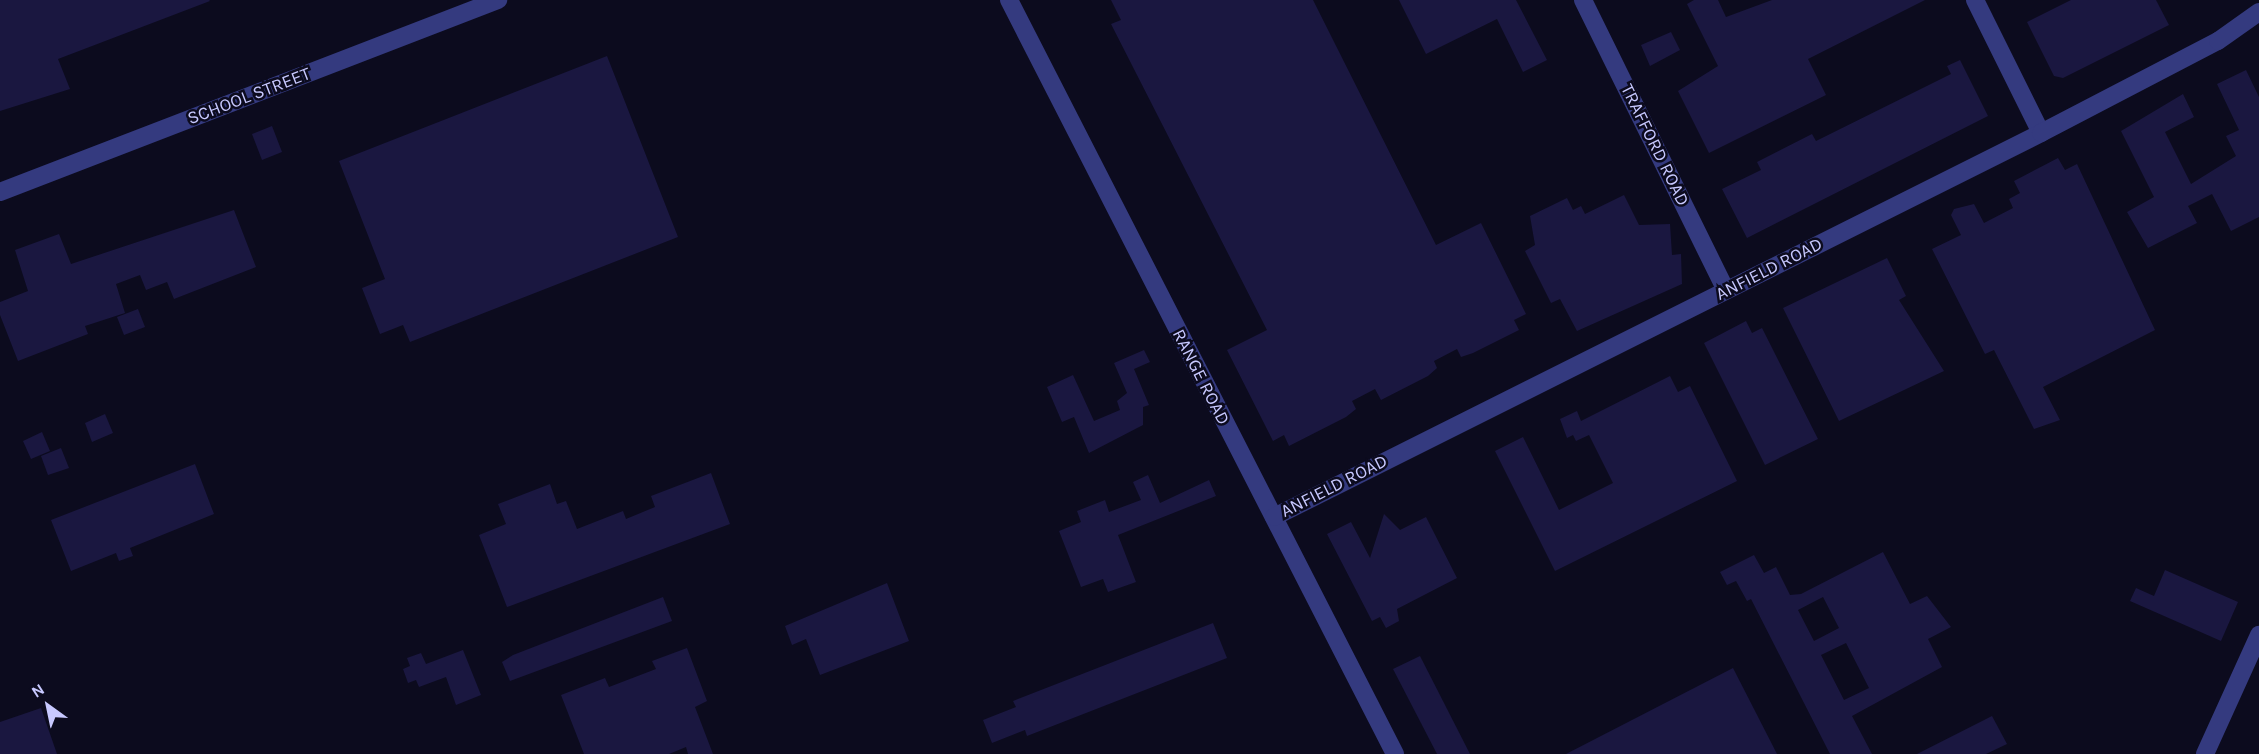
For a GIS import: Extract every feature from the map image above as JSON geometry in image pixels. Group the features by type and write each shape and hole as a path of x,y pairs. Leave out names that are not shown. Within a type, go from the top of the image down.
{"street":[{"name":"SCHOOL STREET","path":"0,192 498,0"},
{"name":"RANGE ROAD","path":"1009,0 1395,754"},
{"name":"TRAFFORD ROAD","path":"1583,0 1726,290"},
{"path":"1975,0 2041,133"},
{"name":"ANFIELD ROAD","path":"1274,517 2041,133 2218,41 2259,12"},
{"path":"2210,752 2259,635"}],"building":[{"path":"0,0 210,1 58,59 70,89 0,111"},
{"path":"1111,0 1313,0 1436,245 1481,223 1526,314 1514,320 1519,330 1461,357 1457,349 1434,361 1437,368 1428,376 1381,400 1375,389 1352,401 1356,409 1346,417 1289,446 1284,435 1273,441 1227,350 1267,330 1111,24 1121,20"},
{"path":"1399,0 1516,0 1547,60 1523,72 1497,19 1426,54"},
{"path":"1694,0 1718,0 1726,17 1772,0 1925,0 1808,59 1826,95 1709,153 1678,91 1718,66 1687,4"},
{"path":"2071,0 2156,0 2169,25 2063,78 2054,76 2027,22"},
{"path":"1671,32 1680,50 1650,66 1641,45"},
{"path":"607,56 678,237 410,342 403,325 380,334 362,288 385,279 339,161"},
{"path":"1960,60 1988,116 1747,238 1722,189 1761,170 1757,162 1812,134 1816,141 1951,74 1947,66"},
{"path":"2246,70 2259,97 2259,217 2231,231 2212,194 2188,206 2197,223 2148,248 2127,212 2154,197 2121,131 2183,94 2194,117 2165,132 2191,184 2236,156 2226,136 2239,130 2217,84"},
{"path":"272,126 282,152 262,160 252,134"},
{"path":"2058,158 2065,170 2077,164 2155,330 2043,387 2060,420 2034,429 1994,350 1985,354 1932,249 1961,235 1951,215 1954,209 1974,204 1984,223 2013,208 2009,199 2020,193 2014,181"},
{"path":"1624,195 1639,225 1670,224 1672,255 1681,254 1682,284 1577,331 1560,299 1551,303 1525,251 1535,245 1530,216 1567,198 1573,210 1581,206 1585,214"},
{"path":"234,210 256,267 174,299 167,282 146,290 140,275 116,284 125,313 85,326 88,334 18,361 0,315 0,302 28,291 15,250 59,234 71,264"},
{"path":"1887,258 1906,296 1899,300 1944,371 1839,421 1783,308"},
{"path":"138,309 145,327 124,335 117,317"},
{"path":"1746,321 1752,333 1762,328 1818,439 1765,465 1704,343"},
{"path":"1144,350 1150,362 1134,369 1149,405 1143,407 1143,425 1089,453 1074,417 1062,422 1047,387 1073,375 1094,421 1120,410 1117,401 1127,393 1114,363"},
{"path":"1670,376 1678,392 1690,386 1737,481 1555,571 1495,451 1523,437 1559,510 1613,483 1589,435 1576,441 1573,435 1567,438 1560,419 1577,411 1581,421"},
{"path":"105,414 113,433 92,442 85,423"},
{"path":"42,432 50,451 31,459 23,441"},
{"path":"61,448 69,468 48,475 41,456"},
{"path":"195,464 214,514 130,548 133,556 119,561 116,553 71,571 51,520"},
{"path":"711,473 730,524 507,607 479,535 506,524 498,504 550,484 557,504 566,501 577,529 623,511 626,519 655,507 651,496"},
{"path":"1148,475 1160,503 1209,480 1216,496 1118,535 1136,582 1108,592 1103,579 1081,587 1059,531 1081,522 1077,511 1105,500 1109,512 1141,500 1133,482"},
{"path":"1384,514 1400,530 1426,517 1457,578 1397,609 1399,621 1386,628 1380,617 1372,621 1327,534 1351,522 1370,558"},
{"path":"1883,552 1910,604 1927,596 1951,627 1928,639 1942,667 1852,716 1872,754 1830,754 1751,599 1747,601 1736,581 1727,585 1720,572 1754,555 1764,573 1776,567 1790,595 1801,594","holes":["1823,597 1839,628 1814,641 1798,610","1846,643 1869,688 1844,700 1821,655"]},
{"path":"2165,570 2238,602 2221,641 2130,601 2136,588 2154,596"},
{"path":"887,583 909,641 820,675 806,639 792,645 785,626"},
{"path":"663,597 672,621 510,681 502,662 513,655"},
{"path":"1213,623 1227,658 1027,736 1025,730 992,743 983,720 1016,707 1013,701"},
{"path":"687,648 707,701 695,707 713,754 688,754 686,747 669,754 584,754 561,695 605,678 609,687 656,669 652,661"},
{"path":"463,650 481,695 456,705 446,677 419,687 416,680 408,683 403,669 410,666 407,658 421,653 426,664"},
{"path":"1420,656 1470,754 1437,754 1393,669"},
{"path":"1733,668 1777,754 1566,754"},
{"path":"41,708 57,754 0,754 0,722"},
{"path":"1992,716 2007,744 1986,754 1917,754"}]}
